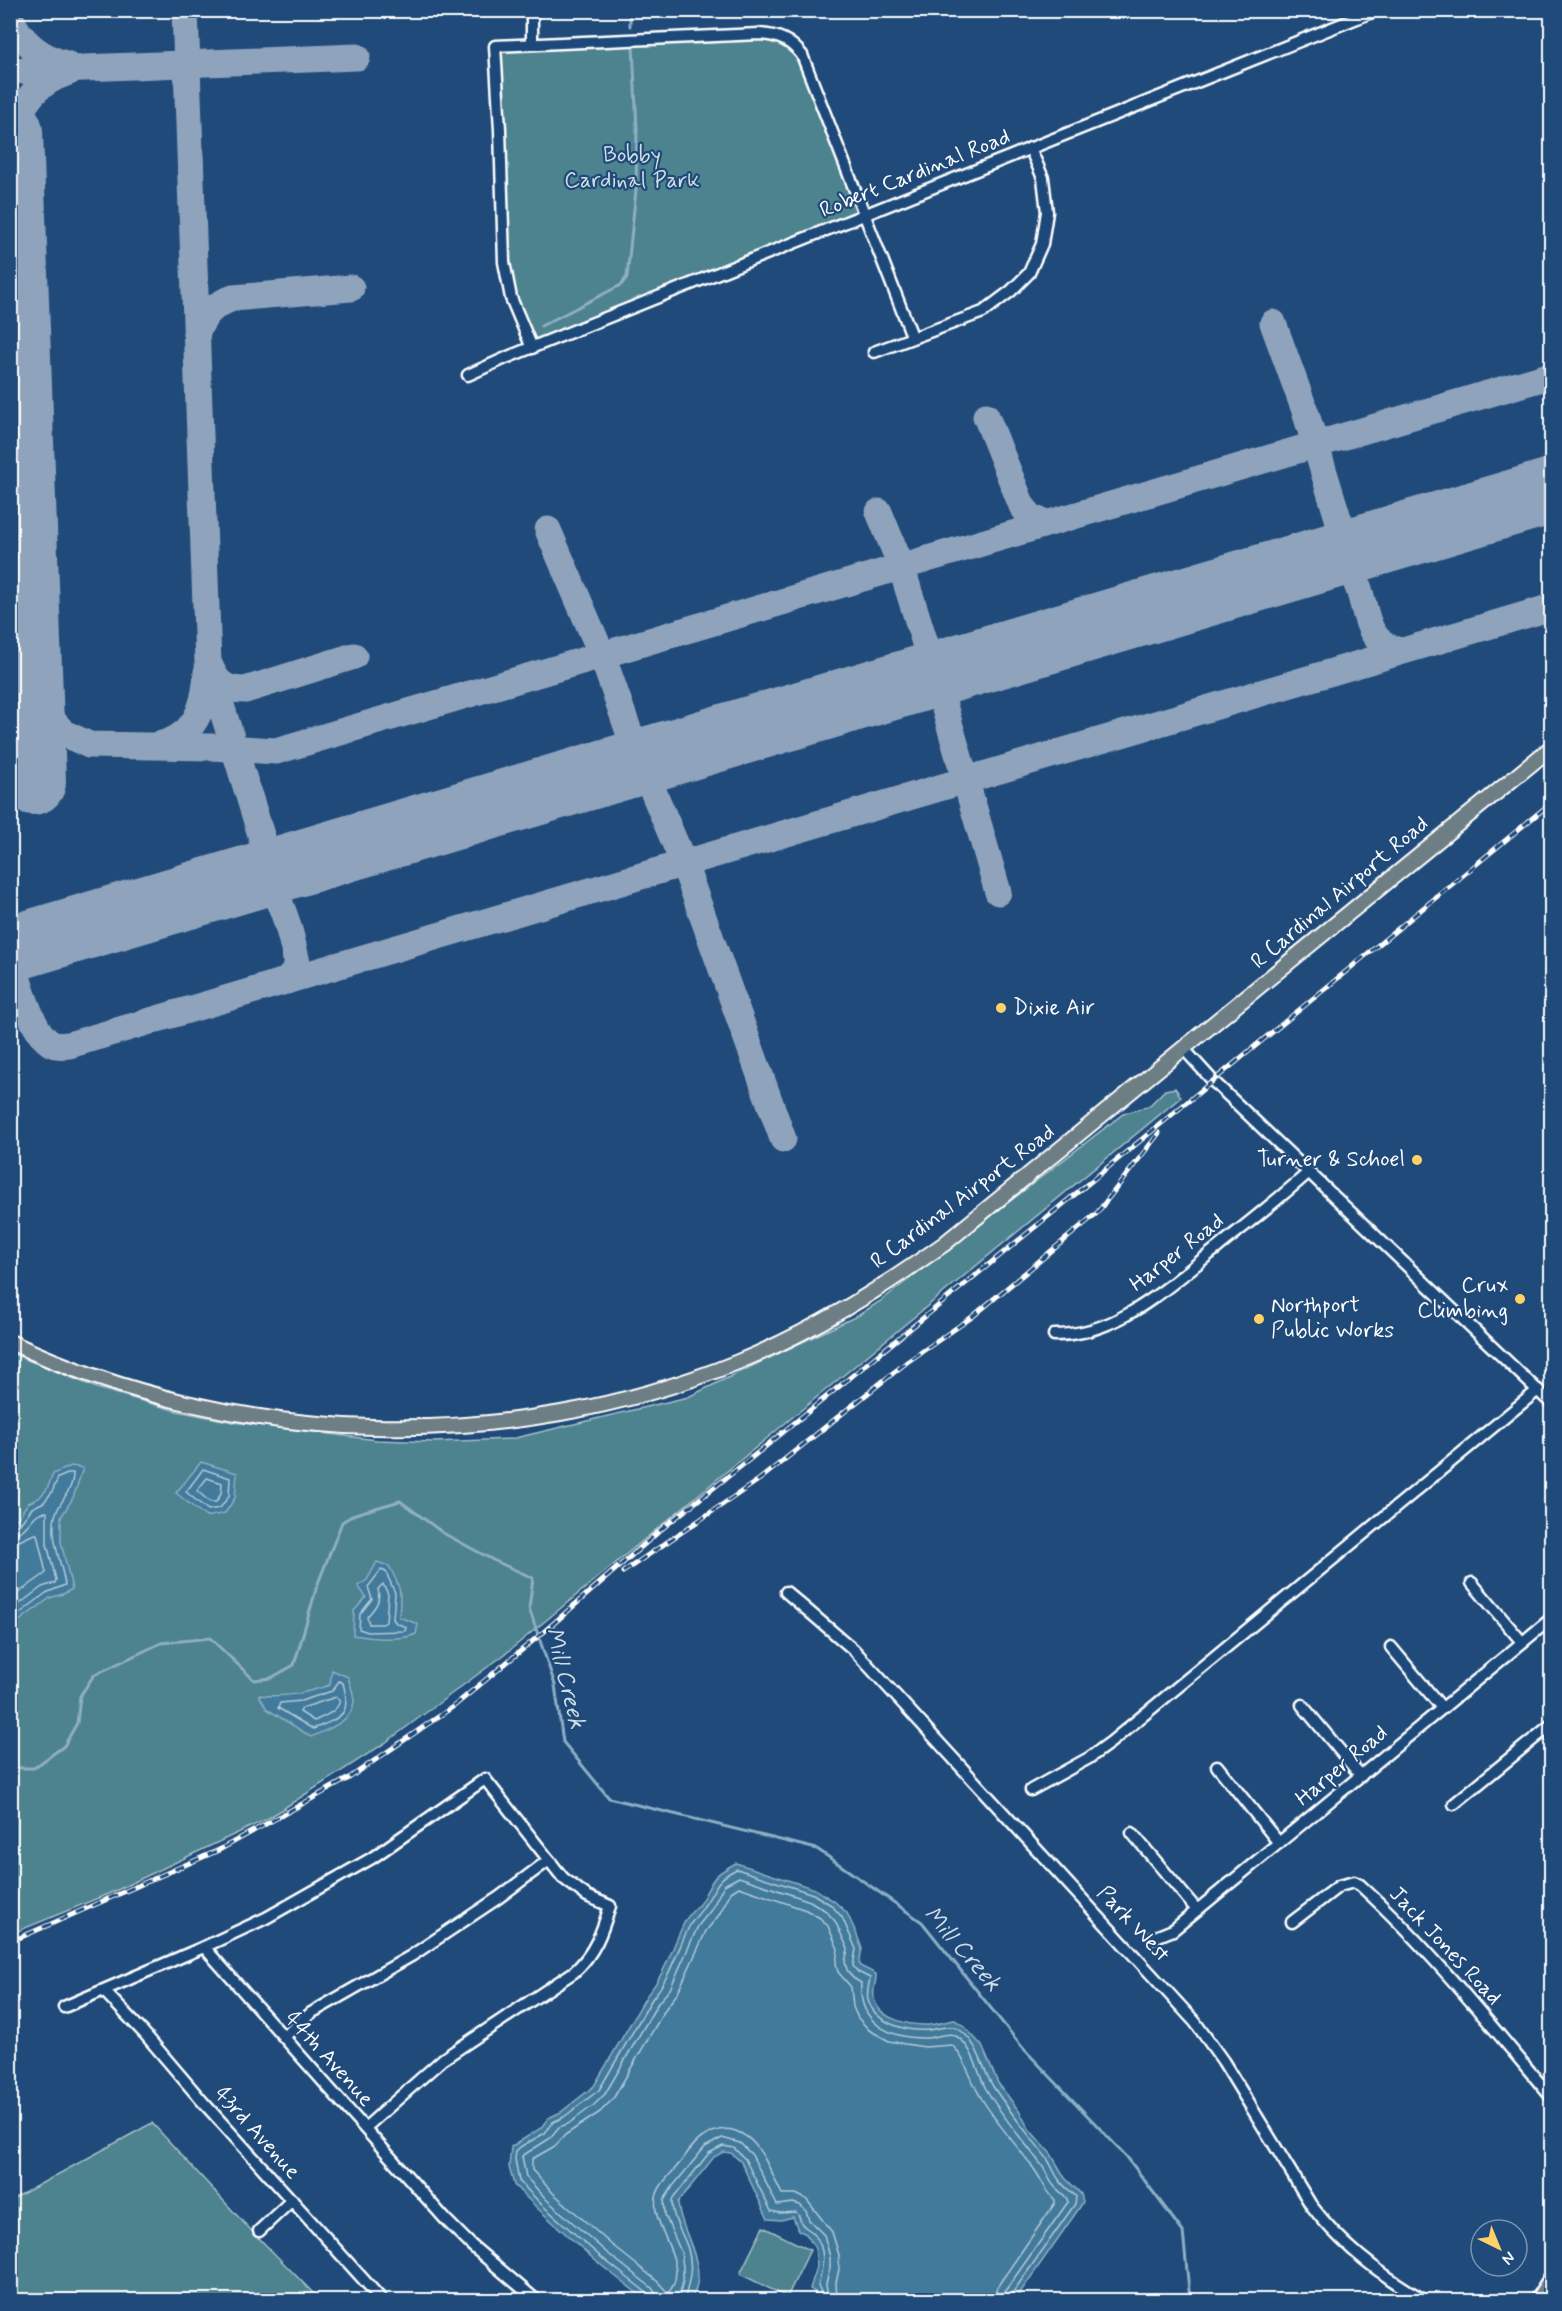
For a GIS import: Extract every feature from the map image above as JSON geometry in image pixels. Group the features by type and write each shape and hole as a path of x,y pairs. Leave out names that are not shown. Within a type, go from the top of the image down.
{"highway":[{"path":"1538,2301 1551,2278"}],"main road":[{"name":"R Cardinal Airport Road","path":"10,1342 93,1376 221,1410 327,1425 387,1428 496,1422 565,1412 624,1398 737,1362 792,1338 896,1279 991,1208 1551,747"}],"street":[{"path":"532,10 532,42"},
{"name":"Robert Cardinal Road","path":"468,375 1377,10"},
{"path":"532,348 511,298 504,262 495,46 532,42 759,34 784,38 802,55 912,336"},
{"path":"874,351 983,312 1011,291 1029,273 1042,244 1047,212 1044,178 1030,148"},
{"path":"1184,1049 1213,1081 1551,1404"},
{"name":"Harper Road","path":"1054,1335 1078,1334 1101,1327 1144,1304 1284,1195 1309,1172"},
{"path":"1031,1790 1089,1758 1111,1742 1538,1390"},
{"path":"1472,1583 1522,1642"},
{"name":"Park West","path":"786,1592 854,1650 1195,2022 1223,2061 1325,2224 1360,2258 1424,2301"},
{"name":"Harper Road","path":"1153,1938 1173,1930 1551,1618"},
{"path":"1391,1647 1442,1708"},
{"path":"1302,1705 1360,1776"},
{"path":"1455,1804 1551,1724"},
{"path":"1217,1766 1279,1843"},
{"path":"64,2007 266,1918 372,1858 484,1779 574,1888 610,1906 602,1932 588,1959 548,1991 444,2059 365,2128"},
{"path":"1132,1833 1197,1910"},
{"path":"284,2037 311,2013 429,1944 498,1898 549,1860"},
{"name":"Jack Jones Road","path":"1292,1922 1339,1886 1354,1882 1360,1885 1396,1917 1437,1960 1551,2098"},
{"name":"44th Avenue","path":"204,1947 471,2245 536,2301"},
{"name":"43rd Avenue","path":"104,1991 382,2301"},
{"path":"260,2231 292,2200"}],"green space":[{"name":"Bobby Cardinal Park","path":"759,34 794,45 864,216 532,348 511,298 495,46"},
{"path":"1175,1088 1181,1097 504,1655 385,1743 267,1819 115,1891 11,1934 10,1353 97,1388 177,1411 233,1422 377,1440 434,1442 511,1439 688,1397 859,1315 882,1300 1123,1114 1149,1106 1165,1090"},
{"path":"152,2123 244,2223 320,2300 11,2300 11,2200"},
{"path":"763,2227 810,2250 787,2297 740,2274"}],"water":[{"path":"201,1462 237,1473 235,1498 225,1513 206,1517 176,1493"},
{"path":"71,1466 83,1468 73,1498 61,1517 61,1542 72,1589 50,1598 11,1627 11,1522 17,1519 28,1503 39,1498 47,1489 53,1474"},
{"path":"377,1562 389,1566 400,1591 399,1617 418,1624 416,1634 394,1638 353,1635 354,1611 366,1597 358,1586 367,1580"},
{"path":"332,1670 348,1677 354,1698 352,1708 344,1720 311,1737 267,1709 259,1695 295,1694 330,1685"},
{"path":"736,1863 815,1889 847,1913 862,1949 859,1963 876,1974 874,1998 881,2011 887,2016 911,2024 930,2025 955,2020 964,2026 982,2046 998,2083 1029,2129 1051,2154 1065,2178 1081,2194 1083,2202 1080,2207 1015,2300 813,2300 815,2292 810,2289 817,2266 815,2248 806,2234 798,2230 793,2217 781,2220 768,2219 741,2162 731,2153 723,2152 714,2157 678,2202 697,2263 696,2288 690,2300 646,2300 597,2262 514,2185 509,2167 511,2147 541,2128 548,2118 561,2112 594,2086 659,1978 687,1918 700,1903 716,1876"}],"waterway":[{"path":"630,10 630,26"},
{"path":"541,326 621,285 627,277 636,190 637,129 633,46"},
{"name":"Mill Creek","path":"10,1768 34,1768 64,1746 77,1723 80,1696 94,1675 161,1643 210,1638 254,1680 271,1678 294,1665 317,1586 342,1522 355,1514 400,1501 443,1533 533,1578 529,1608 555,1685 563,1742 609,1798 817,1849 922,1922 1022,2047 1127,2157 1183,2232 1190,2300"}],"taxiway":[{"path":"185,10 208,663 262,838 260,861 245,879"},
{"path":"10,16 20,34 33,48 69,65"},
{"path":"10,71 357,57"},
{"path":"11,138 31,96 46,82 69,72"},
{"path":"196,334 210,311 233,298 351,288"},
{"path":"1273,323 1305,411 1338,518 1353,537 1377,543"},
{"path":"30,676 42,706 53,721 64,733 89,745 211,747 276,751 1552,375"},
{"path":"986,416 1022,506 1032,518 1047,523"},
{"path":"879,512 901,566 925,643 920,666 903,683"},
{"path":"548,530 602,655 629,732 649,749 675,751"},
{"path":"1319,560 1339,564 1351,574 1358,587 1372,632 1383,643 1400,651"},
{"path":"10,954 26,1006 39,1031 55,1045 69,1045 1552,607"},
{"path":"210,666 223,685 232,689 245,690 354,656"},
{"path":"960,666 948,682 943,702 998,892"},
{"path":"158,745 171,741 190,727 201,708 207,672"},
{"path":"10,747 31,716"},
{"path":"611,770 635,774 653,791 684,864 783,1139"},
{"path":"280,904 280,890 284,879 303,862"},
{"path":"245,879 257,880 267,885 278,900 290,933 297,963 296,969 287,981"}],"runway":[{"path":"10,131 33,782"},
{"path":"10,949 1552,491"}],"railway":[{"path":"10,1942 219,1850 349,1778 454,1706 546,1630 664,1527 1073,1196 1552,802"},
{"path":"623,1572 760,1479 907,1362 972,1317 1097,1213 1159,1133"}],"place":[{"name":"Dixie Air","path":"1001,1008"},
{"name":"Turner & Schoel","path":"1417,1160"},
{"name":"Crux Climbing","path":"1520,1299"},
{"name":"Northport Public Works","path":"1259,1319"}]}
